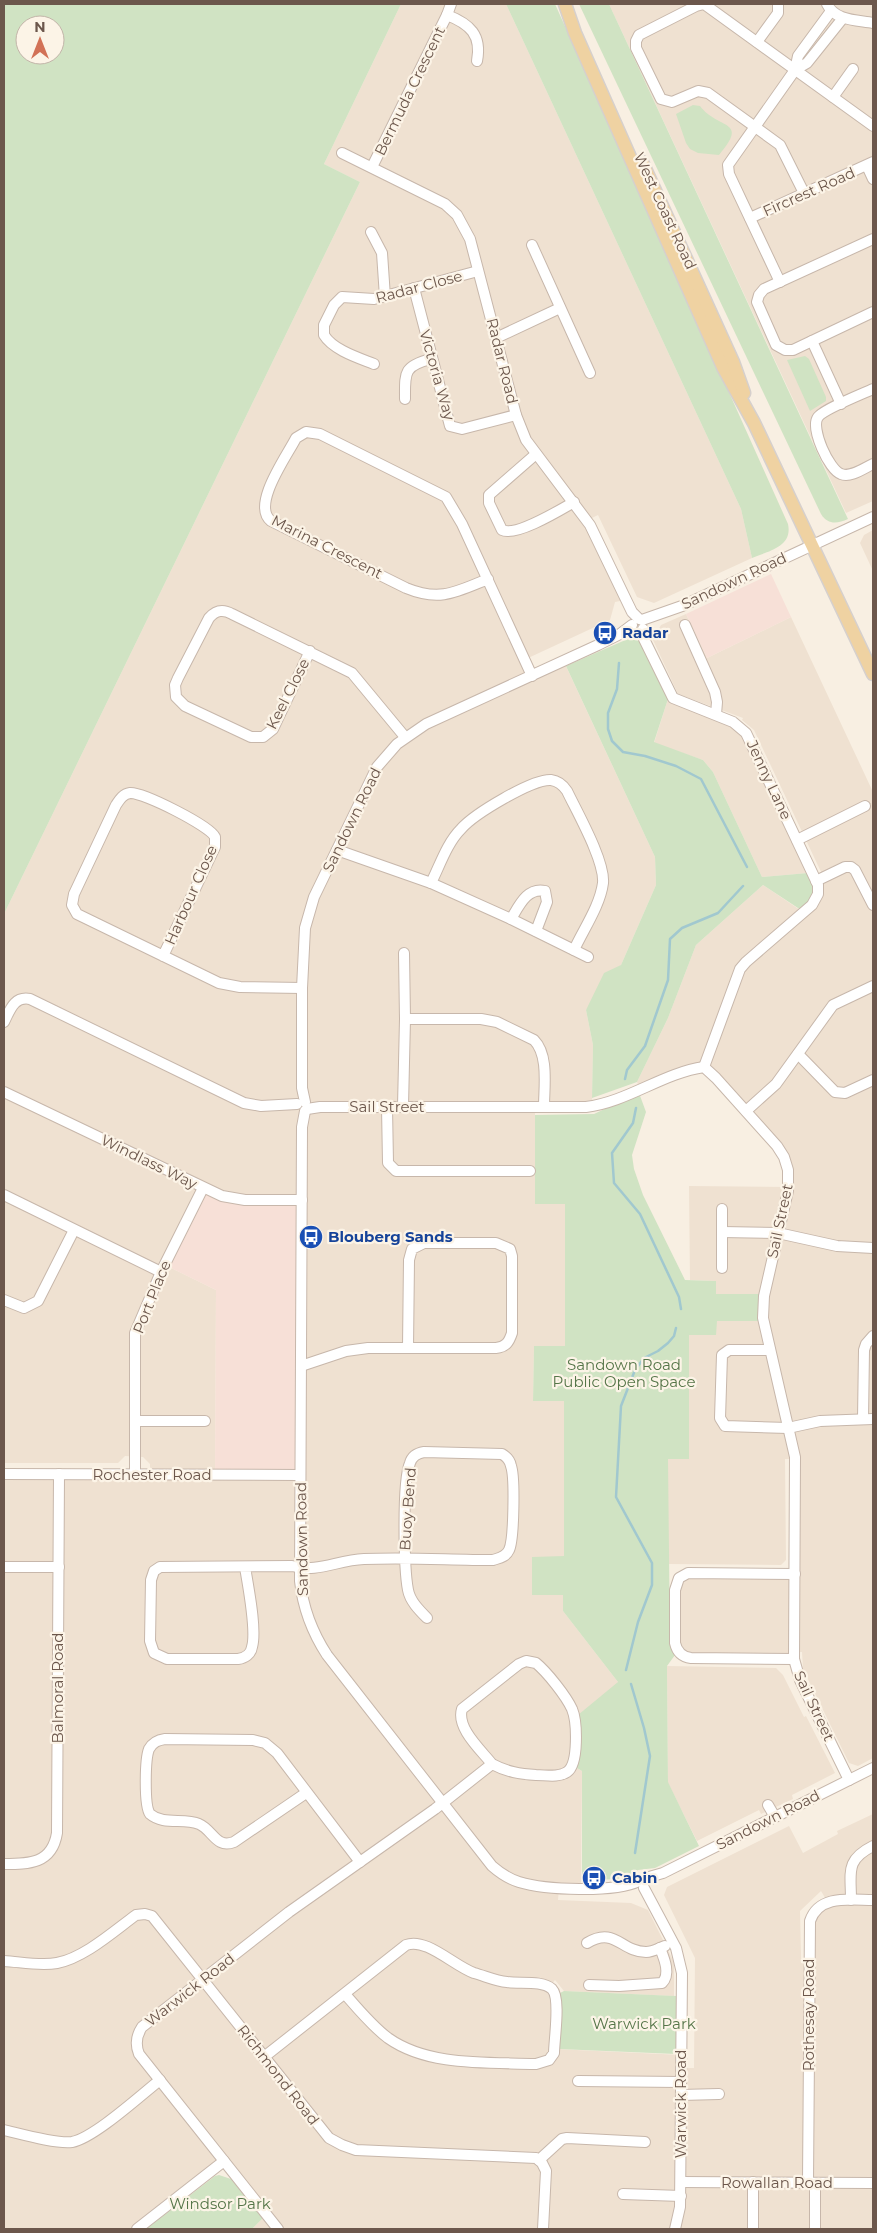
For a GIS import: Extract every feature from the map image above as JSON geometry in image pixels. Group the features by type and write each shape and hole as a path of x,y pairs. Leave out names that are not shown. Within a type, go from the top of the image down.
{"main road":[{"name":"West Coast Road","path":"565,4 575,33 722,367 754,423 873,674"}],"street":[{"name":"Bermuda Crescent","path":"372,167 452,4"},
{"path":"804,194 782,147 705,92 695,92 674,102 663,100 659,96 636,48 637,38 644,31 704,4 873,126"},
{"path":"757,42 778,13 778,4"},
{"path":"780,282 728,168 730,161 795,70 798,56 829,7 843,18 873,23"},
{"name":"Bermuda Crescent","path":"447,15 469,26 478,46 477,61"},
{"path":"795,70 807,63 843,18"},
{"path":"832,97 853,69"},
{"name":"Radar Road","path":"342,153 434,198 452,210 467,230 516,415 526,440 590,526 638,625"},
{"path":"870,164 873,179"},
{"name":"Fircrest Road","path":"750,218 870,164"},
{"path":"371,232 382,253 385,297"},
{"path":"873,239 780,282 761,292 757,299 757,306 776,345 787,351 873,312"},
{"path":"532,245 590,373"},
{"name":"Radar Close","path":"374,364 355,357 328,341 324,335 323,330 334,304 340,298 347,296 369,300 385,297 478,271"},
{"name":"Victoria Way","path":"414,288 448,424 453,428 470,428 516,415"},
{"path":"496,338 560,308"},
{"path":"812,341 841,404"},
{"path":"405,399 405,375 408,368 418,362 431,359"},
{"path":"873,389 821,414 814,426 831,466 839,474 846,475 873,464"},
{"name":"Marina Crescent","path":"488,579 448,595 425,594 406,588 271,521 264,511 266,496 299,435 309,431 320,434 446,497 462,524 488,579 532,676"},
{"path":"536,454 489,495 489,503 502,530 511,532 540,520 574,502"},
{"name":"Sandown Road","path":"873,517 426,724 405,737 377,767 308,916 303,941 300,1475 300,1568 304,1603 310,1625 321,1646 485,1860 499,1872 516,1881 536,1886 594,1888 644,1885 663,1873 873,1768"},
{"name":"Keel Close","path":"310,651 273,729 263,737 251,737 185,706 176,697 175,685 209,618 219,611 228,612 310,651 352,674 405,737"},
{"name":"Jenny Lane","path":"638,625 673,698 716,714 738,725 750,738 816,881"},
{"path":"685,625 715,692 717,702 716,714"},
{"path":"431,883 452,840 460,829 477,814 495,803 540,783 552,780 559,783 567,791 600,861 603,874 598,899 574,950"},
{"name":"Harbour Close","path":"163,956 215,847 215,837 206,827 142,795 128,794 121,798 116,805 74,894 73,908 77,914 163,956 228,986 302,988"},
{"path":"797,840 865,806"},
{"path":"338,850 431,883 512,919 588,957"},
{"path":"704,1068 740,969 812,905 818,894 816,881 845,867 851,867 855,870 873,904"},
{"path":"512,919 526,896 536,890 544,891 547,895 547,902 536,931"},
{"path":"403,1106 404,953"},
{"path":"746,1111 776,1084 833,1005 873,986"},
{"path":"4,1022 13,1005 18,1000 30,999 244,1103 261,1106 302,1107"},
{"path":"404,1020 481,1019 496,1022 534,1040 539,1045 543,1057 544,1107"},
{"path":"798,1054 835,1092 845,1093 873,1080"},
{"name":"Sail Street","path":"302,1107 592,1106 679,1073 704,1068 777,1146 787,1163 789,1184 763,1309 764,1326 795,1463 794,1659 800,1680 849,1780"},
{"name":"Windlass Way","path":"4,1092 203,1188 234,1199 302,1200"},
{"path":"387,1106 388,1163 396,1171 530,1171"},
{"name":"Port Place","path":"135,1474 135,1333 161,1272 203,1188"},
{"path":"4,1195 161,1272"},
{"path":"722,1209 722,1268"},
{"path":"4,1300 24,1308 38,1301 74,1230"},
{"path":"722,1232 778,1233 837,1246 873,1248"},
{"path":"301,1366 346,1351 368,1348 408,1348 496,1348 506,1345 512,1333 512,1256 510,1249 496,1243 431,1242 420,1244 412,1249 408,1260 408,1348"},
{"path":"770,1350 729,1350 722,1355 721,1420 728,1427 788,1428 820,1421 868,1419 864,1350 866,1344 873,1336"},
{"path":"135,1422 205,1421"},
{"name":"Buoy Bend","path":"245,1567 292,1566 308,1570 345,1561 364,1559 404,1560 493,1560 500,1558 507,1553 512,1539 512,1474 509,1459 497,1453 424,1452 415,1456 410,1463 407,1479 404,1560 410,1596 427,1618"},
{"name":"Rochester Road","path":"4,1474 300,1475"},
{"name":"Balmoral Road","path":"4,1864 27,1864 38,1860 51,1850 56,1839 59,1474"},
{"path":"165,1566 245,1567 253,1633 253,1646 248,1654 238,1659 167,1659 154,1653 150,1641 151,1580 154,1572 165,1566"},
{"path":"4,1567 59,1567"},
{"path":"794,1574 688,1573 679,1578 675,1590 675,1642 677,1650 683,1656 691,1658 794,1659"},
{"path":"526,1661 536,1663 569,1703 573,1713 575,1754 572,1767 564,1774 554,1776 514,1773 492,1764 463,1727 460,1717 462,1709 519,1664 526,1661"},
{"path":"306,1793 234,1842 223,1843 217,1841 208,1830 198,1823 159,1819 148,1812 146,1798 149,1750 154,1743 161,1739 259,1741 270,1746 360,1862"},
{"name":"Warwick Road","path":"278,2229 137,2050 137,2036 142,2027 289,1912 442,1804 492,1764"},
{"path":"768,1805 774,1817"},
{"path":"851,1900 853,1860 861,1852 873,1846"},
{"name":"Warwick Road","path":"644,1885 673,1942 681,1962 682,1973 681,2196 680,2216 675,2229"},
{"name":"Rothesay Road","path":"815,2229 812,2182 810,1920 814,1911 822,1904 833,1900 873,1900"},
{"name":"Richmond Road","path":"4,1960 42,1964 65,1961 80,1954 136,1915 145,1914 155,1918 324,2132 342,2146 364,2150 533,2158 539,2160"},
{"path":"587,1943 600,1937 608,1937 642,1951 652,1951 673,1942"},
{"path":"264,2057 406,1945 412,1943 421,1944 466,1970 506,1982 543,1985 552,1989 556,1999 554,2053 548,2060 536,2064 457,2061 434,2057 408,2049 386,2036 345,1994"},
{"path":"590,1985 626,1986 662,1982 666,1979 666,1974 660,1948"},
{"path":"4,2130 65,2142 78,2140 97,2129 160,2080"},
{"path":"578,2081 681,2082"},
{"path":"681,2094 719,2094"},
{"path":"543,2229 546,2171 539,2160 562,2139 645,2142"},
{"path":"137,2229 224,2161"},
{"name":"Rowallan Road","path":"681,2182 873,2183"},
{"path":"753,2229 754,2182"},
{"path":"623,2194 681,2196"}],"shaded area":[{"path":"401,4 506,4 741,509 752,558 654,603 637,597 598,515 586,521 625,600 615,602 610,620 526,659 534,676 564,662 655,857 656,885 621,965 586,1010 593,1045 592,1107 535,1109 535,1203 565,1204 565,1346 534,1346 533,1400 564,1401 564,1557 532,1557 532,1594 563,1595 563,1611 618,1682 579,1752 577,1768 582,1771 581,1889 559,1888 558,1900 631,1903 648,1910 674,1962 674,1996 564,1991 555,1980 550,1986 553,1989 555,2049 682,2055 682,2068 694,2068 695,1958 664,1895 667,1887 789,1826 803,1853 838,1834 837,1831 873,1814 873,2229 252,2229 266,2215 224,2163 139,2229 4,2229 4,1474 150,1475 150,1464 143,1457 125,1456 118,1463 4,1463 4,914 360,182 324,164","holes":["302,1201 215,1475 216,1290 165,1265","821,1891 827,1901 809,1925 808,1958 801,1958 800,1911"]},
{"path":"609,4 873,4 873,501 846,513"},
{"path":"873,530 873,571 860,543 864,535"},
{"path":"771,574 791,617 707,658 686,614"},
{"path":"686,614 707,658 791,617 873,792 873,1758 858,1766 849,1763 803,1669 802,1652 793,1652 793,1659 679,1654 674,1590 691,1572 794,1573 794,1459 785,1459 786,1560 781,1565 668,1564 668,1458 689,1459 689,1335 717,1321 759,1321 760,1294 716,1294 716,1281 690,1280 689,1186 789,1187 787,1163 705,1067 640,1089 637,1082 668,1018 696,945 763,885 803,912 817,885 849,866 850,861 822,874 754,730 742,720 743,718 678,694 653,640 661,625"},
{"path":"668,699 738,726 808,873 762,877 713,772 703,760 654,743"},
{"path":"203,1190 222,1197 302,1201 301,1476 215,1475 216,1290 165,1265"},
{"path":"667,1666 776,1668 783,1675 835,1773 792,1795 793,1799 761,1814 759,1810 697,1841 668,1783"}],"green space":[{"path":"4,4 401,4 324,164 360,182 4,914"},
{"path":"506,4 555,4 788,524 789,532 787,538 772,550 752,558 741,509"},
{"path":"579,4 609,4 848,519 840,522 830,522 821,514"},
{"path":"693,105 700,106 707,114 728,126 731,130 732,136 719,155 698,153 690,149 686,143 676,114"},
{"path":"805,356 809,359 826,397 826,401 810,411 787,360"},
{"path":"630,638 642,642 668,699 654,742 703,760 713,772 762,877 808,873 813,893 801,910 763,885 696,945 668,1018 637,1082 592,1098 593,1045 586,1010 604,973 621,965 656,885 655,857 566,666"},
{"name":"Sandown Road Public Open Space","path":"639,1093 646,1112 632,1155 634,1169 643,1195 685,1280 716,1281 716,1294 760,1294 759,1321 717,1321 716,1335 689,1335 689,1459 668,1459 670,1645 675,1655 667,1666 668,1782 699,1846 655,1868 638,1870 627,1879 582,1880 582,1771 577,1768 579,1752 578,1715 618,1682 563,1611 563,1595 532,1595 532,1557 564,1556 564,1401 533,1401 534,1346 565,1346 565,1204 535,1204 535,1115 594,1114"},
{"name":"Warwick Park","path":"564,1991 676,1996 676,2054 559,2049 560,1993"},
{"name":"Windsor Park","path":"219,2175 231,2179 263,2218 252,2229 146,2229 215,2176"}],"waterway":[{"path":"619,663 617,689 608,713 608,729 612,741 623,752 645,756 676,766 701,779 747,867"},
{"path":"625,1079 627,1070 645,1046 668,980 670,939 682,928 718,913 743,886"},
{"path":"636,1108 633,1123 612,1153 614,1183 640,1214 679,1297 681,1309"},
{"path":"626,1670 638,1622 652,1585 652,1563 616,1497 621,1406 635,1370 644,1358 668,1343 674,1336 676,1328"},
{"path":"631,1684 650,1756 635,1853"}],"place":[{"name":"Radar","path":"605,633"},
{"name":"Blouberg Sands","path":"311,1237"},
{"name":"Cabin","path":"594,1878"}]}
